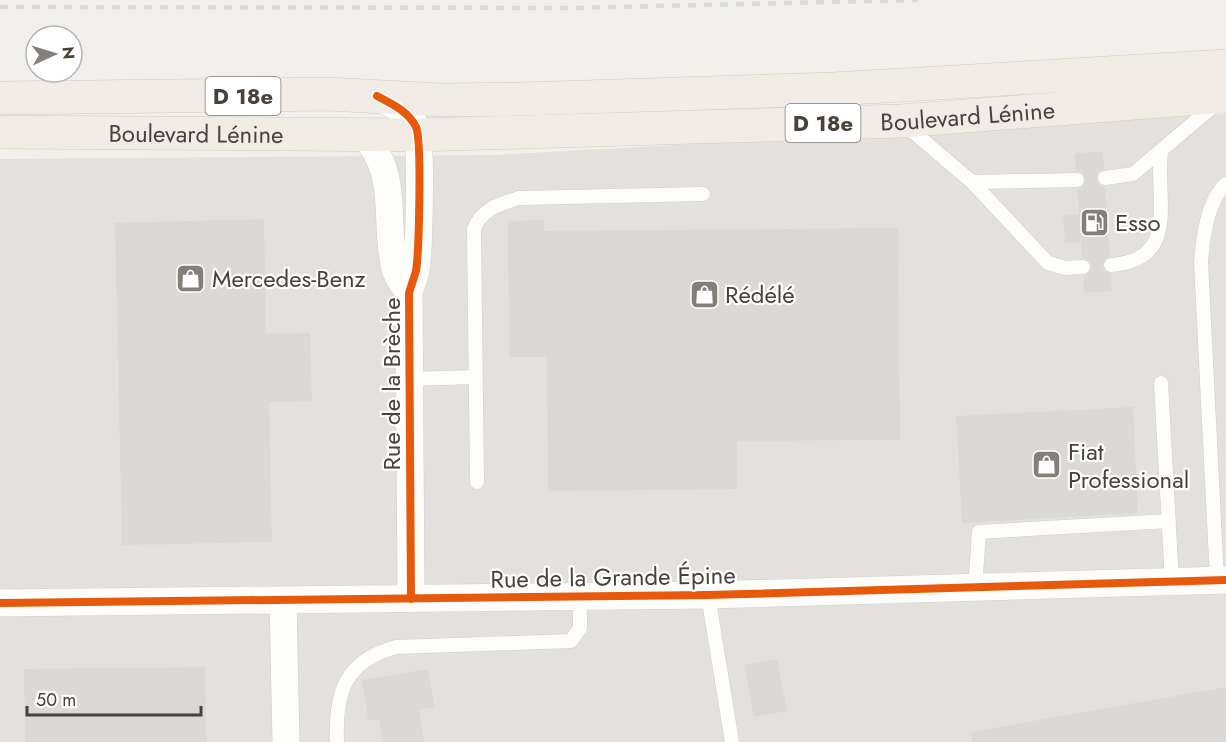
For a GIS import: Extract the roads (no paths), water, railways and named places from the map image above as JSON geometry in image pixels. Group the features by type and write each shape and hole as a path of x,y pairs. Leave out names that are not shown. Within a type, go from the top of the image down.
{"main road":[{"name":"Boulevard Lénine","path":"0,98 328,94 440,100 833,89 1226,86"},
{"name":"Boulevard Lénine","path":"0,132 362,134 401,137 900,121 1226,86"}],"street":[{"name":"Boulevard Lénine","path":"377,96 399,107 401,137"},
{"name":"Boulevard Lénine","path":"401,137 418,109 440,100"},
{"name":"Rue de la Brèche","path":"401,137 387,180 395,270 409,293"},
{"name":"Rue de la Brèche","path":"401,137 416,270 409,293 411,599"},
{"name":"Rue de la Grande Épine","path":"0,603 708,595 1222,580"},
{"path":"283,601 286,742"}],"lane":[{"path":"1105,178 1133,174 1161,152 1226,86"},
{"path":"900,121 972,182 1048,263 1065,268 1083,267"},
{"path":"1111,265 1131,261 1144,255 1155,245 1161,225 1161,152"},
{"path":"972,182 1077,180"},
{"path":"1222,580 1201,262 1202,241 1210,214 1221,188 1226,184"},
{"path":"477,482 474,229 478,219 485,212 500,204 519,198 703,194"},
{"path":"410,379 476,377"},
{"path":"1161,383 1172,582"},
{"path":"975,589 979,532 1169,522"},
{"path":"708,595 732,742"},
{"path":"337,742 342,689 350,673 360,663 380,651 396,647 571,641 580,628 580,597"}],"railway":[{"path":"0,7 572,8 918,0"}],"place":[{"name":"Esso","path":"1094,222"},
{"name":"Mercedes-Benz","path":"191,278"},
{"name":"Rédélé","path":"704,294"},
{"name":"Fiat Professional","path":"1047,465"}]}
